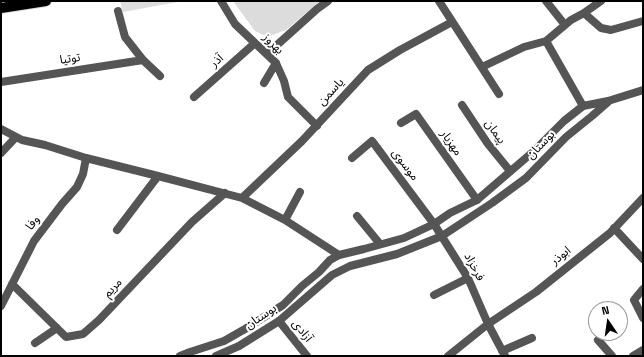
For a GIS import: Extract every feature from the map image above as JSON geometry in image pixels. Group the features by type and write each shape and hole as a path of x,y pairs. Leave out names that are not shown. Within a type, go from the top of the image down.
{"main road":[{"path":"1,8 46,1"}],"street":[{"name":"بهروز","path":"222,1 235,24 276,63 284,81 288,97 316,126"},
{"path":"267,54 328,1"},
{"path":"546,1 565,25"},
{"path":"482,67 524,47 546,41 570,20 584,13 601,1"},
{"path":"442,2 452,22 499,94"},
{"path":"118,11 125,37 143,60 160,76"},
{"path":"584,13 601,28 611,30 643,21"},
{"name":"یاسمن","path":"242,198 302,141 368,70 400,50 452,22"},
{"path":"546,41 583,106"},
{"name":"آذر","path":"194,97 255,43"},
{"name":"توتیا","path":"1,82 143,60"},
{"path":"264,83 276,63"},
{"path":"608,101 643,90"},
{"name":"بوستان","path":"180,356 224,341 283,305 330,260 340,255 404,238 434,224 450,213 477,200 534,151 564,121 583,106 608,101"},
{"name":"بوستان","path":"216,356 238,346 279,321 332,276 350,266 397,254 442,236 492,203 526,178 566,137 608,101"},
{"name":"پیمان","path":"462,105 488,144 510,171"},
{"name":"مهزیار","path":"401,123 416,114 477,200"},
{"path":"1,129 22,140 242,198 285,220 340,255"},
{"path":"1,154 16,137"},
{"name":"موسوی","path":"352,158 372,141 434,224"},
{"name":"وفا","path":"1,306 34,241 77,187 83,174 86,158"},
{"path":"117,230 158,176"},
{"path":"285,220 300,192"},
{"name":"مریم","path":"12,284 66,337 83,334 99,320 192,222 225,193"},
{"name":"ابوذر","path":"448,356 488,324 536,292 610,233 643,198"},
{"path":"357,216 380,244"},
{"name":"فرخزاد","path":"434,224 468,278 503,354"},
{"path":"614,228 643,259"},
{"path":"434,295 468,278"},
{"path":"643,289 634,300 643,318"},
{"name":"آزادی","path":"279,321 307,356"},
{"path":"35,343 57,328"},
{"path":"503,354 532,338"},
{"path":"599,341 612,356"},
{"path":"633,356 643,350"}],"shaded area":[{"path":"120,1 183,1 123,12"},
{"path":"233,1 320,1 286,30 267,37 255,31"}]}
